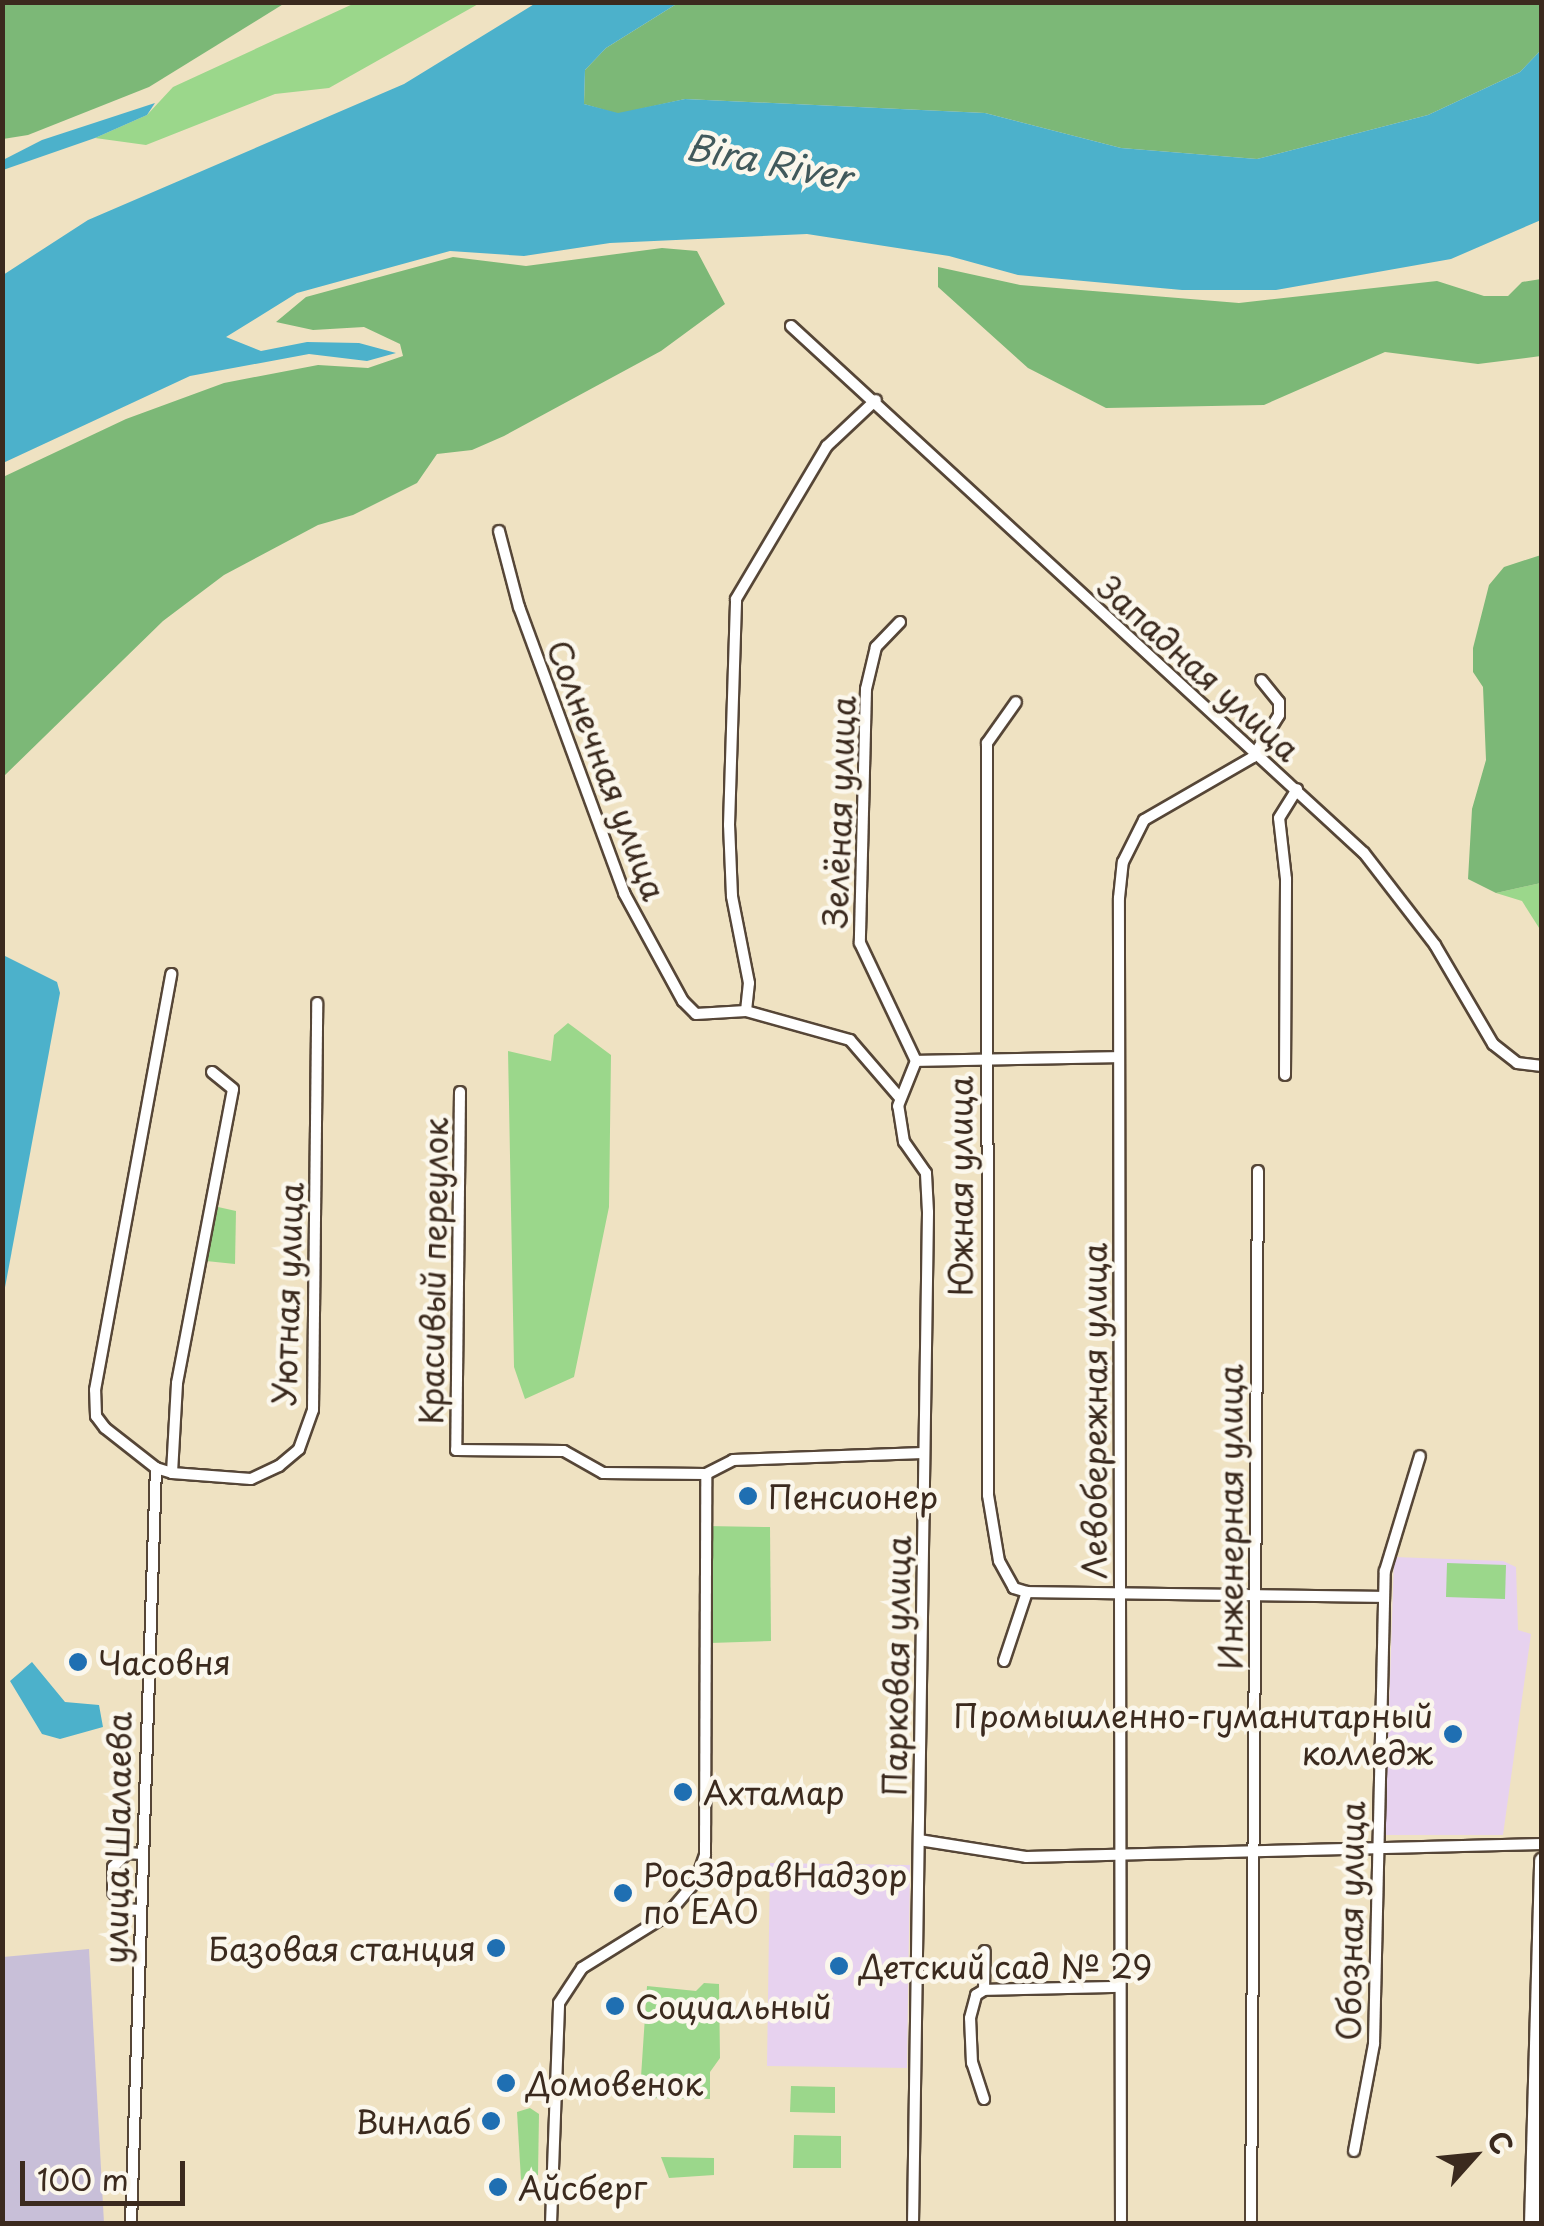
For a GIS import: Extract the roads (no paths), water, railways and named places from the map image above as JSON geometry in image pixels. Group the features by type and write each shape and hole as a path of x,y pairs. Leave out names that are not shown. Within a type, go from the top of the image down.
{"main road":[{"path":"1532,2224 1542,1860"}],"street":[{"name":"Западная улица","path":"791,326 876,400 1253,756 1297,789 1406,904 1493,1044 1516,1063 1542,1066"},
{"path":"876,400 827,446 736,599 729,824 732,896 749,983 746,1011 850,1040 899,1097 916,1061 986,1056 1119,1057"},
{"name":"Солнечная улица","path":"499,531 519,607 624,893 696,1014 746,1011"},
{"name":"Зелёная улица","path":"900,622 876,647 866,689 860,943 916,1061"},
{"path":"1253,756 1279,716 1279,702 1261,680"},
{"name":"Южная улица","path":"1016,702 987,743 988,1495 999,1562 1006,1579 1028,1592"},
{"name":"Левобережная улица","path":"1122,2224 1118,1988 1126,1852 1118,1589 1119,898 1132,839 1164,804 1253,756"},
{"path":"1285,1075 1286,879 1280,818 1297,789"},
{"path":"171,974 95,1390 96,1416 105,1428 156,1468 172,1472 177,1382 233,1089 212,1072"},
{"name":"Уютная улица","path":"172,1472 251,1479 299,1450 313,1410 317,1004"},
{"name":"Красивый переулок","path":"460,1092 456,1450 564,1451 603,1473 706,1474"},
{"name":"Парковая улица","path":"899,1097 904,1142 926,1173 913,2224"},
{"name":"Инженерная улица","path":"1251,2224 1258,1171"},
{"path":"551,2224 559,2003 582,1968 667,1916 696,1881 705,1855 706,1474 732,1460 924,1454"},
{"name":"Обозная улица","path":"1354,2151 1374,2044 1384,1597 1392,1529 1420,1456"},
{"name":"улица Шалаева","path":"131,2224 156,1468"},
{"path":"1004,1662 1028,1592 1118,1589 1384,1597"},
{"path":"918,1840 1026,1857 1542,1844"},
{"path":"140,1910 125,1909 113,1892 113,1866 127,1854 142,1854"},
{"path":"984,1990 985,1951"},
{"path":"984,2099 972,2063 970,2018 976,1995 984,1990 1118,1988"}],"water":[{"name":"Bira River","path":"536,3 678,3 606,48 585,70 584,104 618,113 685,99 985,113 1121,148 1257,159 1428,115 1520,72 1541,50 1541,220 1451,259 1276,290 1182,290 1018,275 949,256 807,234 610,243 524,256 450,251 297,293 226,337 261,351 307,342 359,343 396,353 367,361 309,354 190,376 3,463 3,275 88,220 404,84"},
{"path":"155,103 147,115 95,138 3,170 3,160 42,140"},
{"path":"3,955 57,982 60,993 3,1298"},
{"path":"32,1662 65,1702 99,1705 103,1727 60,1739 42,1734 10,1681"}],"place":[{"name":"Пенсионер","path":"748,1496"},
{"name":"Часовня","path":"78,1662"},
{"name":"Промышленно-гуманитарный колледж","path":"1453,1734"},
{"name":"Ахтамар","path":"683,1792"},
{"name":"РосЗдравНадзор по ЕАО","path":"623,1893"},
{"name":"Базовая станция","path":"496,1948"},
{"name":"Детский сад № 29","path":"839,1966"},
{"name":"Социальный","path":"615,2006"},
{"name":"Домовенок","path":"506,2083"},
{"name":"Винлаб","path":"491,2121"},
{"name":"Айсберг","path":"498,2187"}]}
